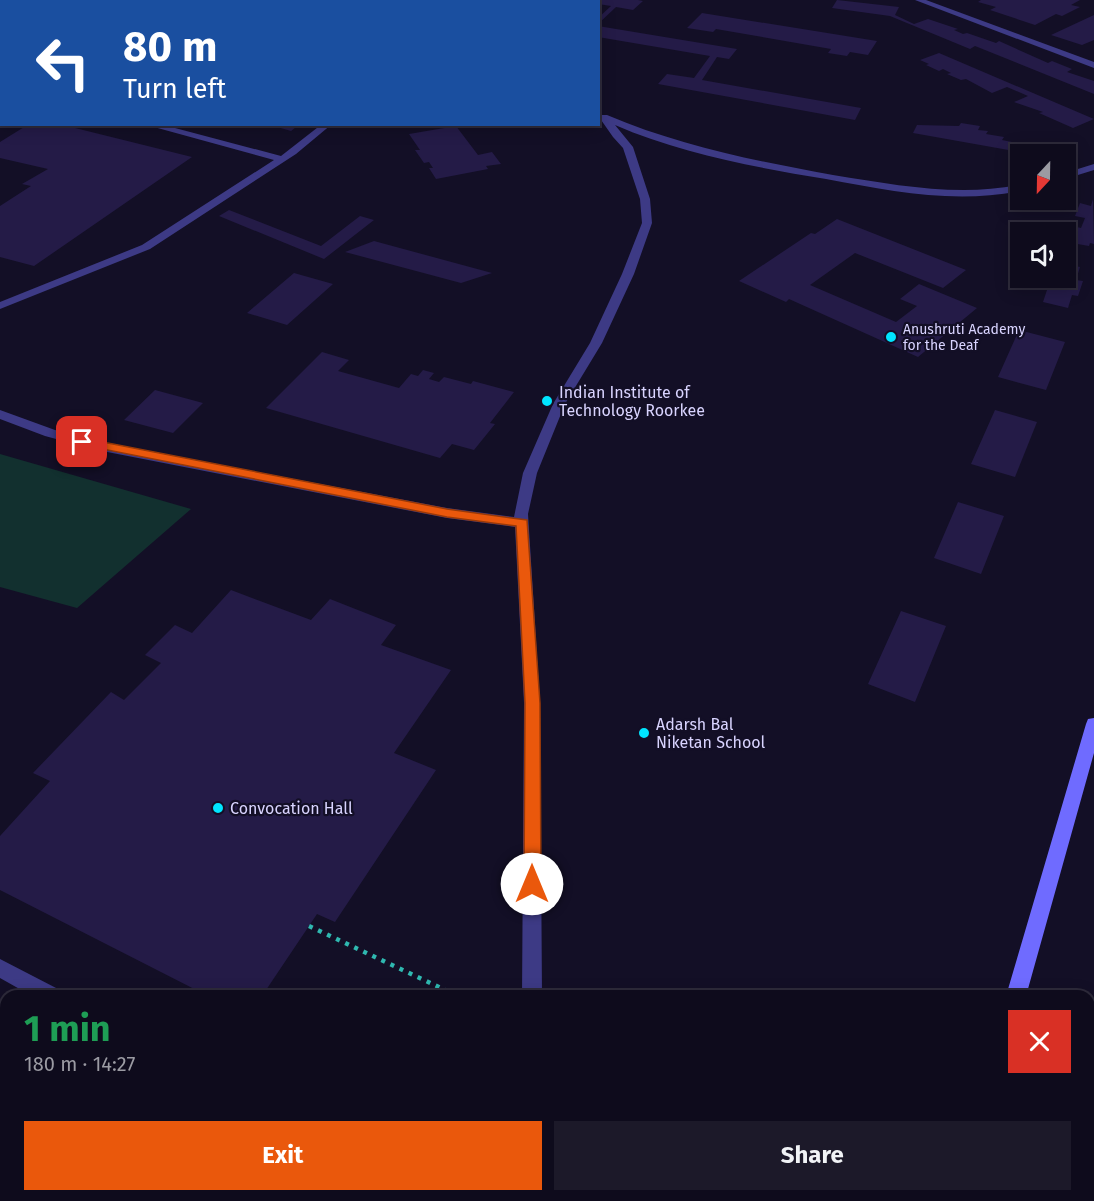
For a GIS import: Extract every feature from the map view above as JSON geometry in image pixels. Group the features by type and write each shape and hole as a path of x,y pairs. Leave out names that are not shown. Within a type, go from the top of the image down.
{"main road":[{"path":"1018,990 1093,730"}],"street":[{"path":"919,0 1094,65"},
{"path":"602,115 690,148 783,170 942,193 975,195 1010,190"},
{"path":"532,990 532,703 520,514 530,473 559,404 596,343 628,274 647,223 645,199 628,147 602,115"},
{"path":"155,126 282,159"},
{"path":"0,306 146,248 282,159 325,126"},
{"path":"1076,173 1094,167"},
{"path":"0,414 50,433 97,446 447,513 522,523"},
{"path":"0,968 40,990"}],"path":[{"path":"309,926 445,990"}],"green space":[{"path":"0,454 191,509 77,608 0,587"}],"building":[{"path":"600,0 643,1 633,10 616,7 600,22 600,16 611,6 600,4"},
{"path":"837,0 899,7 895,15 914,24 928,19 958,29 954,30 963,34 967,33 996,43 999,41 1048,63 1052,61 1072,69 1067,72 1094,81 1094,94 975,46 970,49 890,16 832,8"},
{"path":"981,0 1080,0 1071,5 1080,7 1062,16 1056,14 1035,25 990,10 996,7 978,2"},
{"path":"702,13 877,41 868,55 850,52 847,56 828,53 831,49 716,29 713,32 687,28"},
{"path":"1094,15 1094,40 1082,45 1051,35"},
{"path":"600,26 737,49 729,59 717,57 702,80 861,108 855,120 658,84 667,74 694,78 710,56 600,37"},
{"path":"939,53 1094,119 1073,128 1039,113 1043,112 1014,102 1028,96 1007,87 992,93 966,79 961,80 947,74 951,73 943,69 939,71 920,60"},
{"path":"961,123 980,126 978,130 988,131 986,134 1004,137 1002,140 1017,143 1010,144 1010,150 913,133 917,125 959,126"},
{"path":"26,126 67,126 192,157 34,266 0,257 0,206 31,186 22,184 48,169 0,158 0,142"},
{"path":"274,126 297,126 291,131"},
{"path":"456,126 478,155 492,152 501,164 486,166 488,169 436,179 429,168 433,168 429,162 424,163 415,150 420,150 409,134"},
{"path":"1093,199 1094,244 1090,243 1089,246 1076,244 1076,227 1081,228 1085,218 1075,216 1080,203 1091,206"},
{"path":"229,210 321,246 360,216 374,220 324,259 219,216"},
{"path":"837,219 966,270 943,288 855,253 810,285 896,322 917,306 900,299 919,284 977,308 918,357 789,299 786,302 739,281 811,233 815,234"},
{"path":"374,241 492,273 461,283 345,252"},
{"path":"1076,266 1080,267 1076,280"},
{"path":"294,273 333,284 287,325 247,313"},
{"path":"1076,280 1083,281 1078,296 1072,295 1068,308 1043,302 1048,288 1076,288"},
{"path":"1019,330 1065,342 1046,390 998,377"},
{"path":"322,352 349,360 338,371 399,388 411,374 418,376 423,370 434,373 429,379 439,382 444,377 471,384 473,381 514,392 490,423 495,424 474,450 452,444 440,458 266,408"},
{"path":"155,390 203,403 173,433 124,420"},
{"path":"995,410 1037,422 1015,477 971,464"},
{"path":"958,502 1004,516 981,574 934,558"},
{"name":"Convocation Hall","path":"231,590 311,620 330,599 396,625 381,645 451,670 394,753 436,770 335,922 317,914 266,990 196,990 0,890 0,836 50,781 33,773 111,692 124,700 161,663 145,655 175,625 192,633"},
{"path":"901,611 946,626 915,702 868,684"}],"place":[{"name":"Anushruti Academy for the Deaf","path":"891,337"},
{"name":"Indian Institute of Technology Roorkee","path":"547,401"},
{"name":"Adarsh Bal Niketan School","path":"644,733"},
{"name":"Convocation Hall","path":"218,808"}],"route":[{"path":"82,442 447,513 522,523 532,703 532,884"}]}
